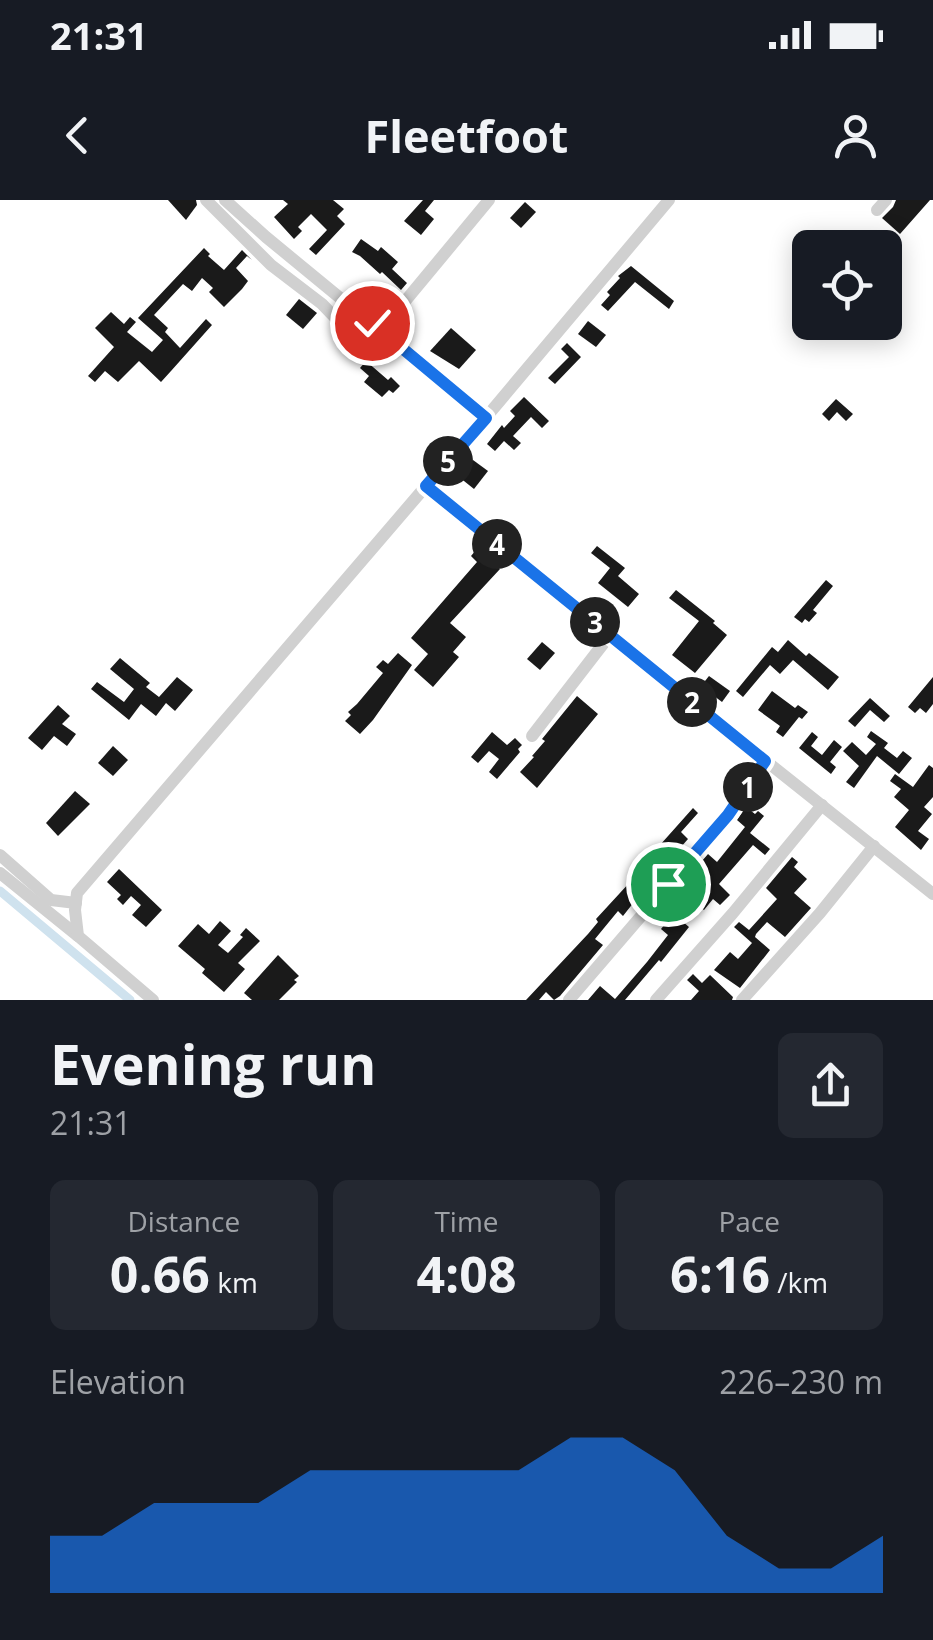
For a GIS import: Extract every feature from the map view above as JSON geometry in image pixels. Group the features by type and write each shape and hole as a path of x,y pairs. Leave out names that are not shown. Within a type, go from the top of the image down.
{"street":[{"path":"206,200 271,265 322,304 349,332"},
{"path":"226,200 486,418"},
{"path":"384,332 392,317 489,200"},
{"path":"78,936 77,893 669,200"},
{"path":"426,486 933,894"},
{"path":"532,736 610,634"},
{"path":"569,1000 728,815 765,761"},
{"path":"656,1000 822,805"},
{"path":"742,1000 874,846"},
{"path":"0,855 52,900 76,903"},
{"path":"0,872 154,1000"}],"building":[{"path":"168,200 196,200 197,205 186,220"},
{"path":"283,200 333,200 344,209 337,216 345,224 316,255 309,249 327,230 311,214 298,227 302,231 294,239 274,217 288,204"},
{"path":"423,200 434,200 425,211 434,219 421,235 404,221"},
{"path":"896,200 930,200 902,232 882,218"},
{"path":"525,202 536,212 521,228 510,218"},
{"path":"361,239 378,251 381,247 398,262 392,269 407,283 401,290 352,252"},
{"path":"204,248 224,270 242,250 252,260 247,256 236,268 248,281 224,307 202,278 192,291 183,284 154,315 180,348 206,319 212,325 171,371 161,382 139,361 118,382 105,371 95,382 88,376 114,347 95,328 111,312 124,324 130,317 136,322 127,332 152,352 163,340 138,318"},
{"path":"631,266 674,301 669,309 635,282 608,311 601,305 618,276"},
{"path":"299,299 317,313 303,329 286,315"},
{"path":"588,321 606,335 596,347 578,334"},
{"path":"451,328 476,350 459,369 430,351"},
{"path":"567,343 581,357 555,384 548,378 569,357 561,349"},
{"path":"366,361 400,386 382,397 364,382 369,376 360,368"},
{"path":"524,397 549,421 542,428 531,417 513,436 521,443 514,450 504,441 495,451 487,444 515,416 510,411"},
{"path":"836,399 853,414 846,421 837,412 829,421 822,414"},
{"path":"473,460 488,471 474,489 459,477"},
{"path":"597,546 625,568 618,576 639,594 628,607 598,583 610,568 591,553"},
{"path":"476,550 500,569 450,623 466,637 453,652 459,657 433,687 414,670 428,654 411,638 477,562 471,556"},
{"path":"826,580 833,586 813,610 817,613 809,622 805,619 802,623 794,617"},
{"path":"676,590 727,635 695,673 672,655 699,621 669,598"},
{"path":"788,640 839,677 828,690 793,660 780,674 770,665 743,697 736,691 772,647 778,652"},
{"path":"542,642 555,653 540,670 527,659"},
{"path":"398,653 412,665 360,734 345,721 351,715 348,712 383,673 376,667 383,660 388,664"},
{"path":"120,658 150,683 146,687 159,697 177,677 193,690 175,711 166,703 156,716 141,704 129,720 91,689 97,682 124,702 134,689 110,669"},
{"path":"709,676 730,691 722,702 701,686"},
{"path":"933,677 933,704 926,713 920,708 915,713 908,707"},
{"path":"772,691 795,708 798,705 808,712 783,737 776,732 780,726 758,710"},
{"path":"577,696 598,714 537,788 520,772"},
{"path":"870,698 890,716 884,722 870,710 855,727 848,721"},
{"path":"58,705 70,716 62,724 76,734 67,746 54,736 42,750 28,738"},
{"path":"871,731 888,743 884,748 897,758 903,751 912,758 899,774 877,756 854,788 846,782 859,766 843,751 852,742 866,755 876,744 867,737"},
{"path":"492,732 507,745 515,738 522,745 497,779 489,772 499,759 489,751 478,763 471,757"},
{"path":"812,732 818,737 811,746 822,755 834,740 842,747 830,762 836,767 831,774 799,748"},
{"path":"113,746 128,760 113,776 98,763"},
{"path":"929,765 933,768 933,797 924,807 932,814 918,831 929,839 921,850 895,827 909,810 894,797 901,789 890,781 895,774 913,787"},
{"path":"75,791 90,804 58,836 46,823"},
{"path":"746,807 764,816 750,833 770,849 765,855 753,845 719,884 730,895 720,905 713,899 704,910 696,904 682,921 689,927 625,1000 588,1000 600,986 615,999 647,962 668,935 661,929 687,897 679,890 652,919 708,854 717,862 745,827 737,820"},
{"path":"693,808 698,813 681,832 688,839 660,871 664,874 655,885 650,882 623,916 618,911 595,939 603,945 560,996 554,1000 546,992 539,1000 526,1000 588,934 598,922 596,919"},
{"path":"792,857 798,862 794,867 807,879 794,893 811,908 785,937 767,922 756,934 770,950 740,988 714,970 730,952 738,959 752,943 734,927 739,922 749,930 777,899 766,888"},
{"path":"119,869 162,910 146,927 132,915 141,905 131,896 123,905 117,899 121,895 107,882"},
{"path":"220,921 231,931 218,945 228,953 246,928 260,941 238,963 245,969 224,992 178,946 198,924 209,934"},
{"path":"278,955 299,976 294,980 297,982 279,1000 252,1000 244,993"},
{"path":"693,974 702,983 710,975 732,1000 691,1000 699,991 687,980"}],"waterway":[{"path":"0,891 130,1000"}],"route":[{"path":"372,323 486,418 426,486 765,761 728,815 668,884"}]}
